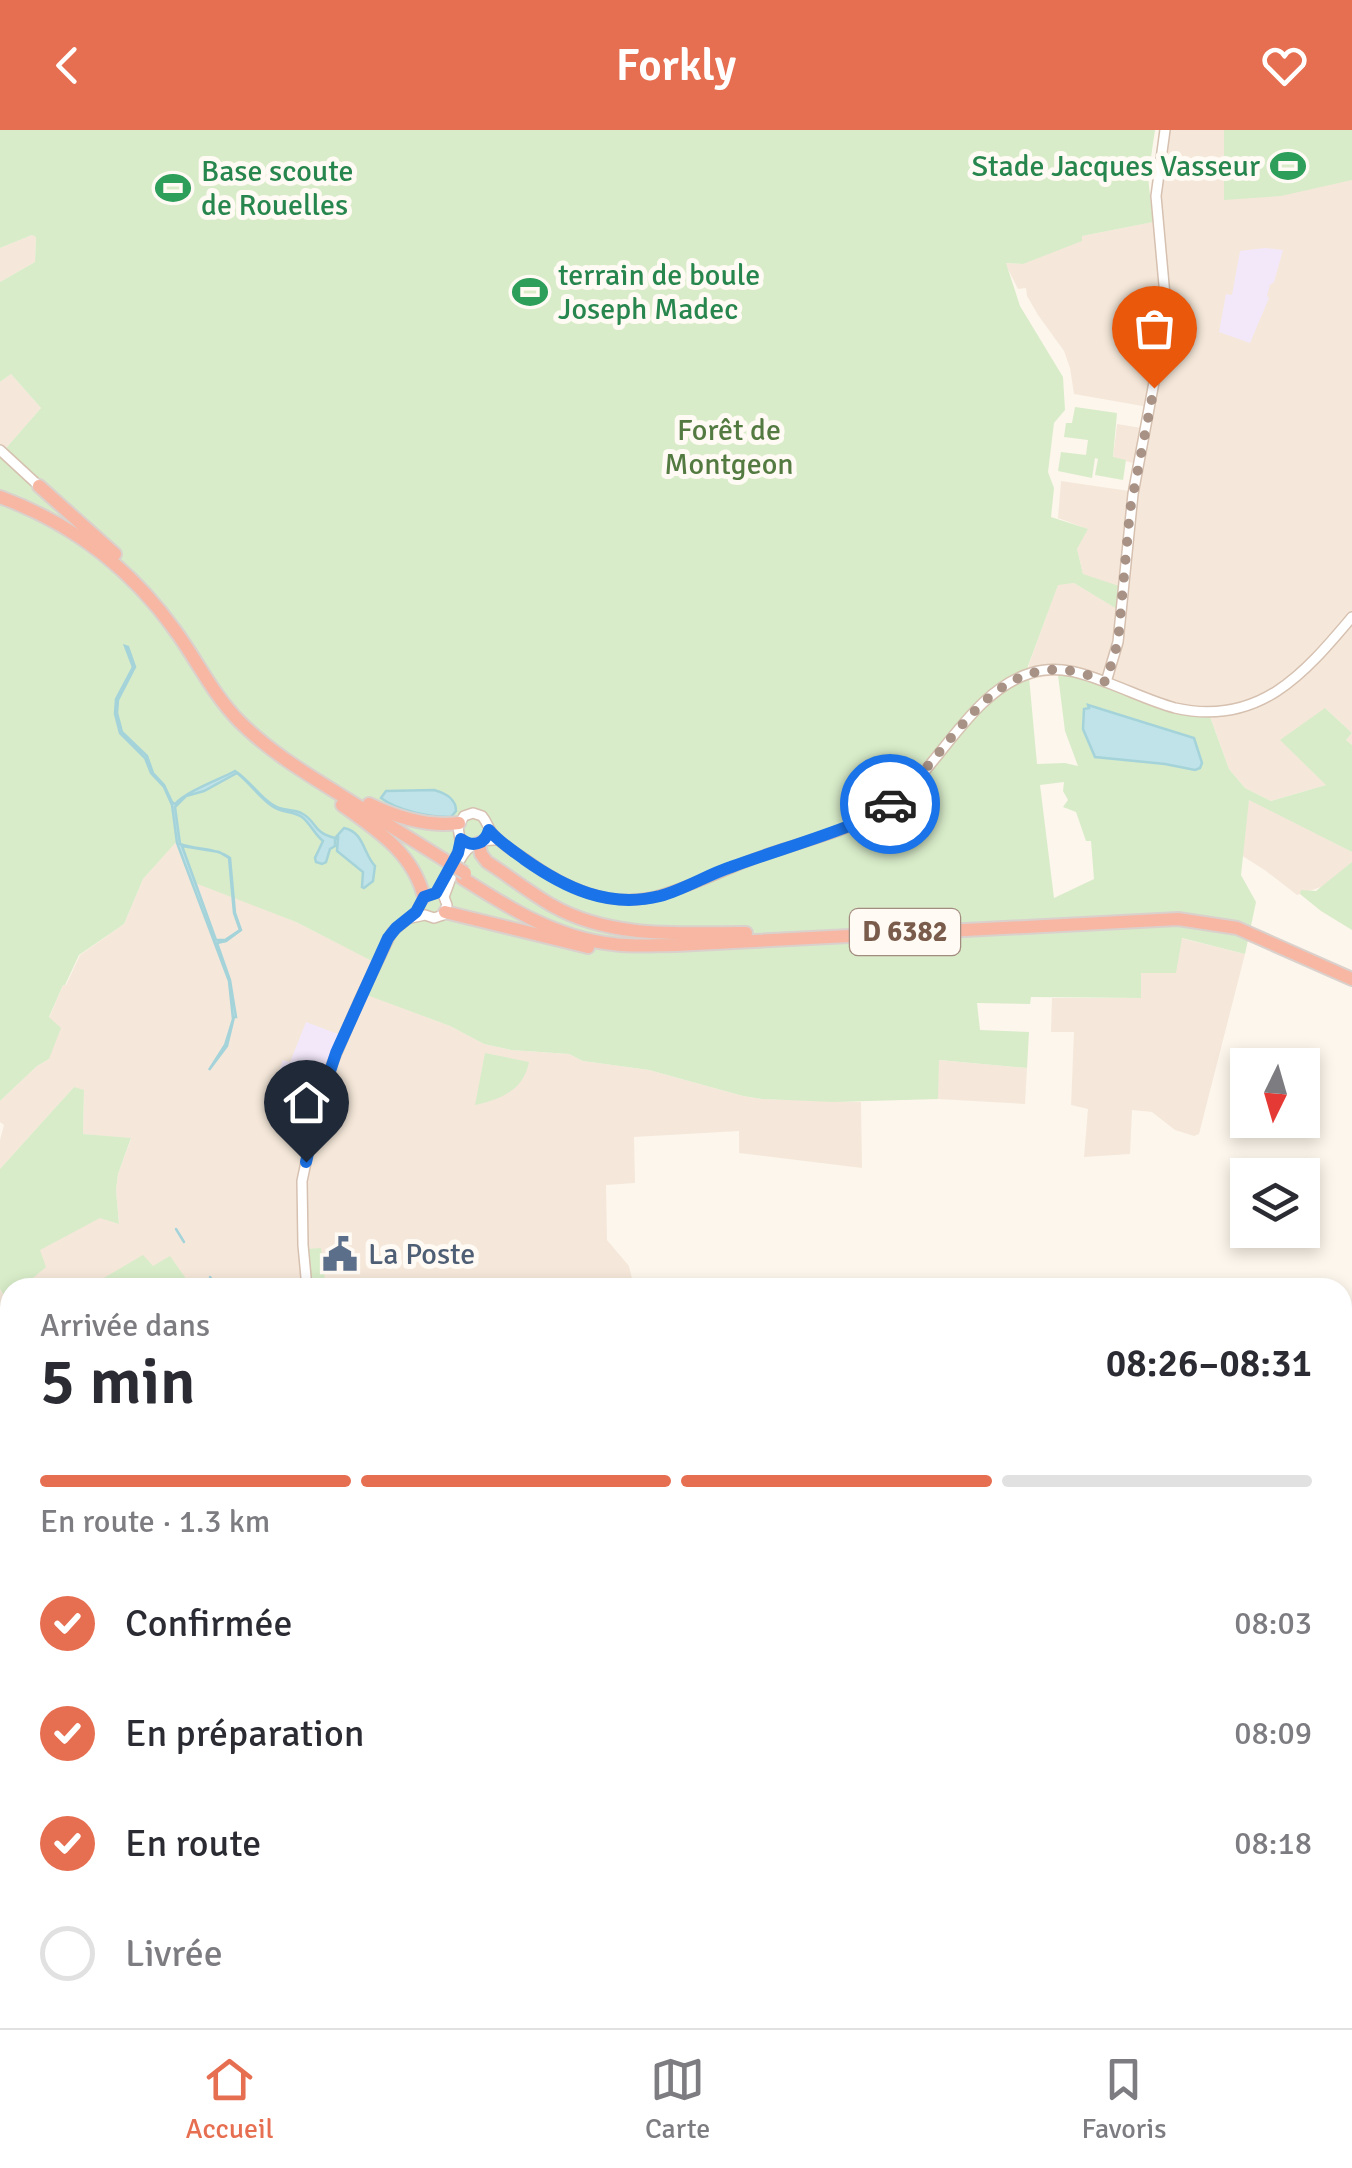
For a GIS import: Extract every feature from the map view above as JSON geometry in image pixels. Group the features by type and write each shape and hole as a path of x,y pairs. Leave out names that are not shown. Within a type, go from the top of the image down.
{"highway":[{"path":"39,486 112,551 152,595 176,631"},
{"name":"D 6382","path":"0,500 46,516 98,550 136,583 176,631 231,713 316,783"},
{"name":"D 6382","path":"0,500 73,540 121,576 165,624 204,688 236,726 275,761 533,920 580,938 632,946 1178,918 1237,928 1352,976"},
{"path":"316,783 397,816 459,823"},
{"path":"316,783 396,845 434,901 580,946 608,950 732,942"},
{"path":"481,839 481,854 488,862 554,906 586,920 660,934 778,933"},
{"name":"D 6382","path":"464,875 541,916 608,937 660,940 1180,912 1249,926 1352,976"}],"main road":[{"path":"1106,682 1118,642 1130,510 1164,329 1156,196 1165,130"},
{"path":"0,450 39,486"},
{"path":"461,839 498,840 544,874 590,895 629,900 663,895 844,828 884,809 916,781 993,693 1032,672 1079,672 1175,708 1235,708 1293,682 1352,617"},
{"path":"306,1278 302,1191 322,1096 336,1053 388,938 400,924 434,901 448,886 465,851 481,839 486,820 478,814 468,814 459,823 458,853 434,901 425,915"},
{"path":"410,918 440,917 434,901"}],"shaded area":[{"path":"1168,130 1352,130 1352,733 1325,708 1326,785 1271,801 1245,788 1229,769 1209,714 1178,712 1073,673 1028,679 1029,664 1058,584 1074,583 1116,608 1083,574 1077,549 1087,529 1058,518 1061,481 1136,492 1141,465 1113,458 1117,424 1148,429 1154,408 1074,394 1064,351 1038,315 1026,288 1018,289 1005,263 1023,264 1082,236 1162,220 1160,195"},
{"path":"36,236 35,262 0,282 0,248"},
{"path":"1283,250 1250,343 1219,332 1226,294 1232,295 1240,251"},
{"path":"11,374 41,408 0,455 0,382"},
{"path":"1249,799 1352,852 1352,862 1324,886 1297,895 1241,855"},
{"path":"177,840 259,907 373,961 365,994 450,1026 484,1044 569,1054 583,1061 649,1070 762,1099 861,1102 862,1168 739,1153 739,1131 634,1137 635,1183 606,1185 607,1240 629,1266 632,1278 185,1278 170,1257 153,1267 112,1278 28,1278 39,1250 100,1217 119,1223 118,1174 131,1139 83,1134 84,1091 74,1087 0,1169 4,1125 0,1122 0,1101 49,1059 49,1018 63,985 80,955 124,924 143,879"},
{"path":"1181,938 1245,954 1199,1134 1175,1130 1152,1112 1132,1110 1130,1154 1084,1157 1088,1109 1071,1105 1074,1032 1051,1032 1052,998 1141,998 1141,973"},
{"path":"306,1022 338,1034 316,1099 273,1088 283,1060 290,1062"},
{"path":"938,1060 1027,1068 1025,1104 938,1099"}],"green space":[{"name":"Forêt de Montgeon","path":"0,130 1155,130 1148,177 1153,222 1082,236 1082,241 1023,264 1006,263 1020,306 1063,377 1065,410 1054,423 1048,472 1054,488 1051,517 1088,529 1077,549 1083,574 1119,586 1117,609 1074,583 1058,585 1028,666 1037,764 1078,766 1065,731 1058,675 1073,673 1153,704 1209,714 1229,769 1245,788 1271,801 1326,785 1280,740 1325,708 1352,733 1346,740 1352,745 1352,852 1249,800 1241,875 1256,902 1245,954 1182,938 1176,973 1141,973 1141,998 1031,997 1030,1004 977,1003 980,1030 1029,1032 1027,1068 939,1060 938,1099 834,1102 743,1096 649,1070 583,1061 569,1054 484,1044 450,1026 364,994 372,961 296,922 195,883 177,841 143,879 124,924 79,955 49,1017 61,1028 49,1059 0,1101 0,455 41,408 11,374 0,382 0,282 35,262 36,237 32,235 0,248","holes":["1064,782 1068,800 1063,807 1076,812 1086,841 1091,841 1094,879 1054,898 1040,785"]},
{"name":"Stade Jacques Vasseur","path":"1224,130 1352,130 1352,180 1281,196 1224,200"},
{"path":"1075,407 1117,413 1113,457 1126,460 1123,480 1095,475 1095,458 1092,478 1058,471 1061,452 1086,455 1088,440 1064,437"},
{"path":"1352,862 1352,930 1300,894 1301,890 1316,891"},
{"path":"485,1053 529,1062 522,1080 510,1092 475,1105"},
{"path":"74,1087 84,1090 83,1134 131,1138 118,1174 119,1224 100,1218 40,1250 46,1267 32,1278 0,1278 0,1169"},
{"path":"321,1248 325,1278 311,1278 307,1249"},
{"path":"143,1255 153,1266 170,1256 186,1278 104,1278"}],"water":[{"path":"125,646 135,667 118,700 122,732 147,756 153,773 164,785 172,802 175,804 180,799 195,790 235,771 273,805 303,814 323,833 335,838 344,828 351,830 375,866 373,881 362,887 363,872 337,851 338,838 326,862 316,862 323,841 308,822 272,806 237,773 186,796 175,807 180,844 215,851 182,846 216,940 225,940 240,930 234,913 229,858 221,853 230,858 235,913 241,930 226,941 217,943 230,980 236,1017 227,1046 209,1070 225,1045 233,1019 229,981 177,843 172,805 164,787 151,773 145,758 120,733 115,714 116,699 133,667"},
{"path":"1088,705 1194,738 1200,768 1095,757 1083,729 1084,709"},
{"path":"434,790 452,799 456,811 451,817 414,812 381,798 386,791"}],"waterway":[{"path":"176,1229 184,1242"}],"way so far":[{"path":"890,804 1004,685 1046,670 1079,672 1106,682 1118,642 1130,510 1154,388"}],"place":[{"name":"Stade Jacques Vasseur","path":"1288,166"},
{"name":"Base scoute de Rouelles","path":"173,188"},
{"name":"terrain de boule Joseph Madec","path":"530,292"},
{"name":"La Poste","path":"340,1254"}],"route":[{"path":"306,1162 336,1053 388,938 416,912 424,897 436,893 458,853 461,839 479,843 489,830 544,874 572,888 607,899 632,900 663,895 854,824 890,804"}]}
